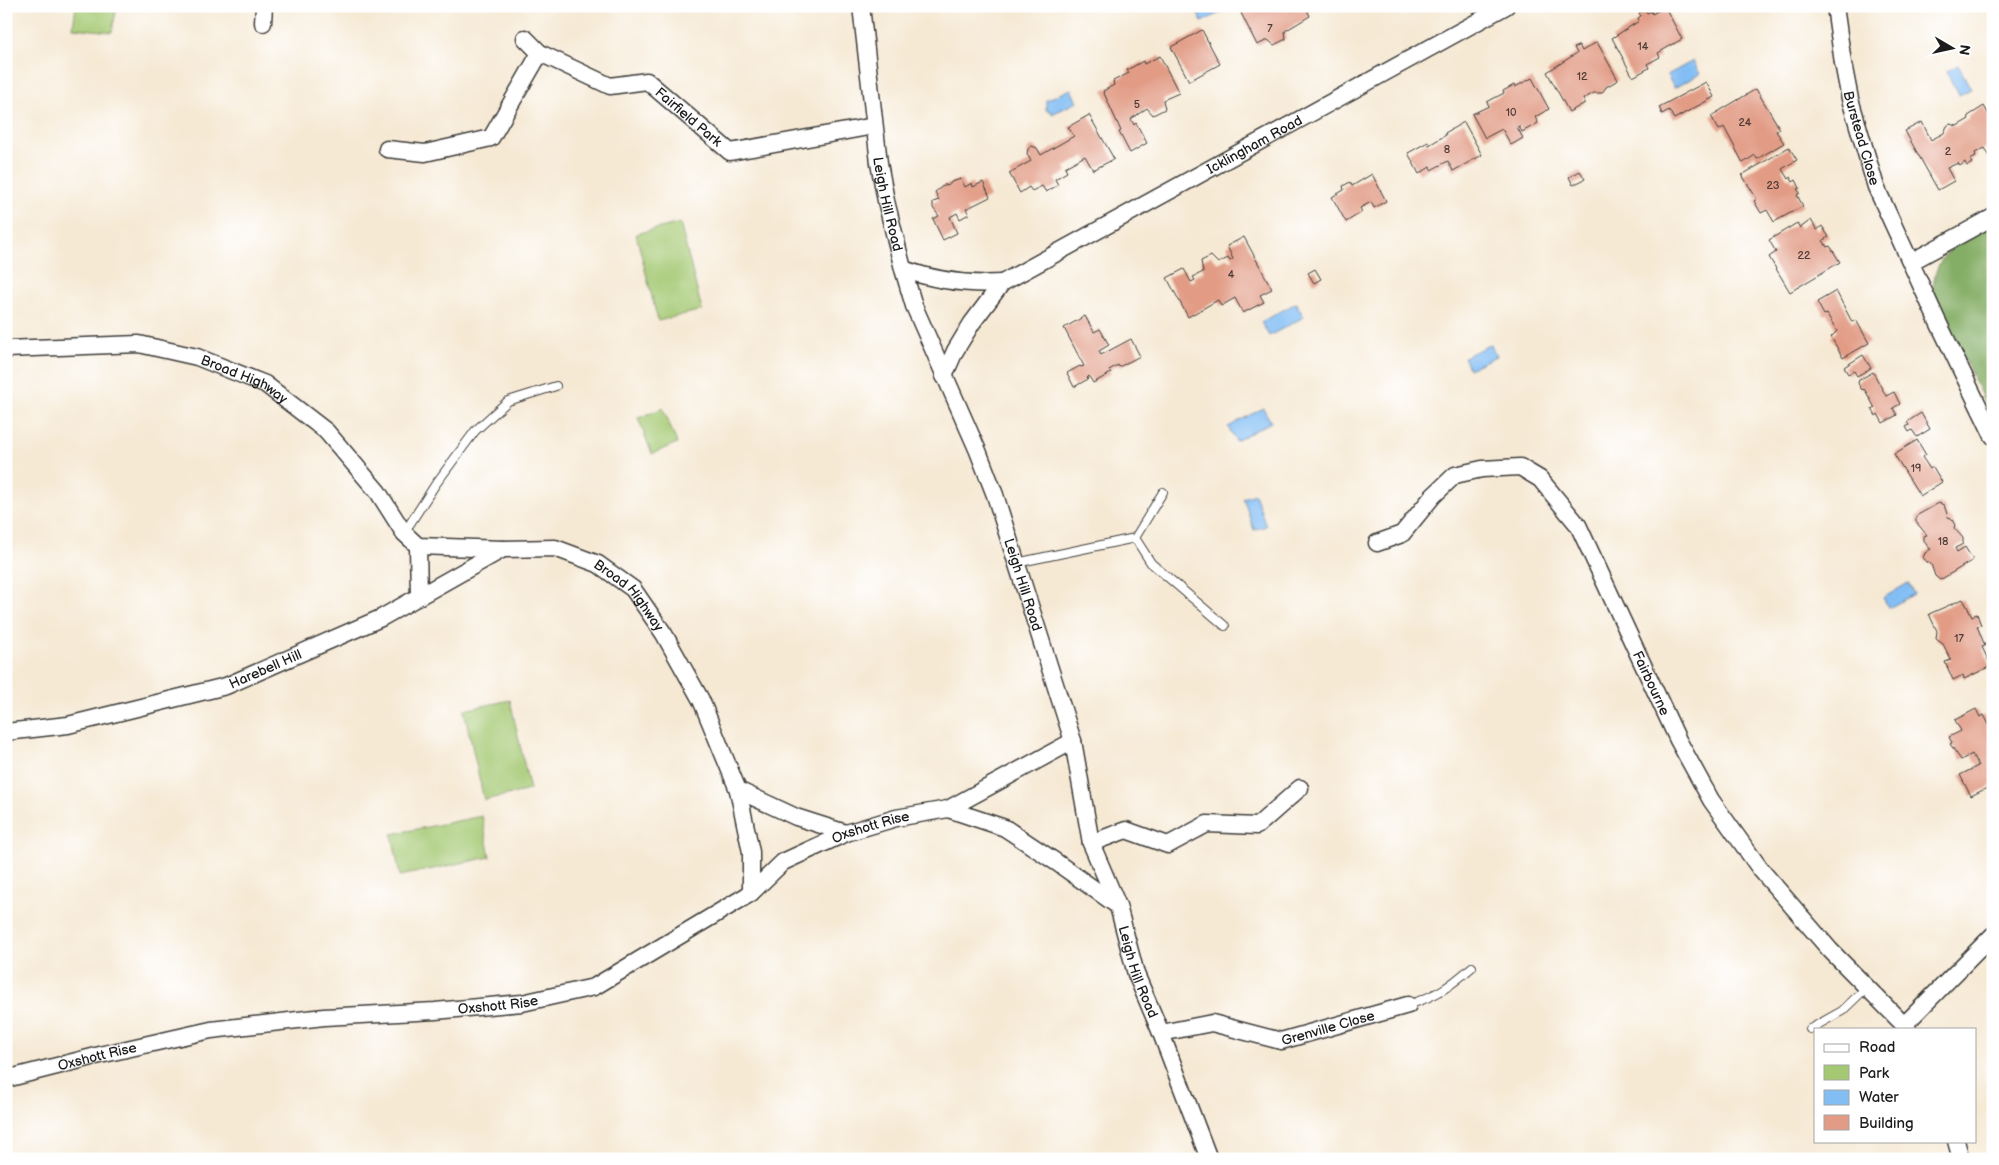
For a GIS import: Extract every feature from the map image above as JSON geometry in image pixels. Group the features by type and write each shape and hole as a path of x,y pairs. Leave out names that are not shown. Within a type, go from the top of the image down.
{"street":[{"name":"Leigh Hill Road","path":"861,6 874,126 886,201 914,306 995,494 1073,741 1092,843 1118,906 1136,974 1161,1033 1209,1159"},
{"name":"Icklingham Road","path":"944,376 955,351 972,323 1002,283 1506,6"},
{"name":"Burstead Close","path":"1835,6 1843,64 1876,187 1993,436"},
{"name":"Fairfield Park","path":"524,38 540,53 610,86 647,81 730,152 874,126"},
{"path":"387,149 425,153 491,138 540,53"},
{"path":"1911,262 1993,216"},
{"name":"Icklingham Road","path":"903,269 923,276 954,282 1002,283"},
{"name":"Broad Highway","path":"6,349 139,344 197,357 265,384 326,431 378,492 404,533 418,546 503,550 555,548 598,564 633,589 664,634 700,700 738,790 751,852 751,893"},
{"name":"Fairbourne","path":"1377,543 1402,534 1433,496 1455,476 1482,469 1520,467 1540,479 1578,525 1678,740 1711,800 1761,870 1830,950 1907,1027 1993,935"},
{"path":"418,546 419,596"},
{"name":"Harebell Hill","path":"6,732 68,725 226,686 381,618 503,550"},
{"name":"Oxshott Rise","path":"6,1079 104,1054 211,1030 324,1017 435,1011 522,1003 594,987 751,893 783,862 846,833 896,818 948,809 1073,741"},
{"path":"1092,843 1126,830 1168,845 1206,824 1257,826 1300,788"},
{"path":"738,790 796,817 846,833"},
{"name":"Oxshott Rise","path":"948,809 1005,828 1118,906"},
{"name":"Grenville Close","path":"1161,1033 1212,1023 1281,1041 1408,1005"},
{"path":"1956,1142 1961,1159"}],"lane":[{"path":"404,533 435,485 475,430 508,401 556,386"},
{"path":"1016,563 1135,538 1162,492"},
{"path":"1135,538 1151,563 1224,626"},
{"path":"1408,1005 1432,997 1452,985 1472,967"},
{"path":"1810,1029 1842,1011 1867,987"}],"green space":[{"path":"76,6 117,6 112,32 73,28"},
{"path":"680,223 702,310 658,321 636,234"},
{"path":"1993,224 1993,420 1933,292 1934,278 1938,267 1951,249"},
{"path":"663,408 677,443 652,454 638,418"},
{"path":"510,700 530,790 484,800 464,710"},
{"path":"482,816 490,857 400,876 392,834"}],"water":[{"path":"1206,6 1231,7 1202,22 1196,11"},
{"path":"1693,61 1700,74 1674,88 1667,75"},
{"path":"1958,65 1971,89 1959,95 1946,72"},
{"path":"1071,89 1077,102 1052,114 1051,111 1046,110 1046,100"},
{"path":"1296,303 1304,317 1269,336 1261,322"},
{"path":"1491,344 1496,356 1469,369 1464,357"},
{"path":"1263,408 1271,422 1236,441 1228,427"},
{"path":"1255,494 1266,526 1254,530 1243,498"},
{"path":"1908,583 1914,594 1889,608 1883,598"}],"building":[{"path":"1249,6 1305,6 1310,16 1285,31 1286,39 1274,45 1268,40 1257,45 1240,11"},
{"path":"1665,7 1682,39 1658,53 1660,57 1647,64 1649,68 1633,77 1612,38 1639,21 1638,18 1641,16 1639,13 1645,10 1647,13 1651,11 1652,14"},
{"path":"1202,30 1220,64 1189,81 1171,47"},
{"path":"1597,42 1618,80 1606,87 1602,93 1594,93 1583,99 1585,103 1569,112 1547,72 1577,53 1574,48 1579,45 1582,51"},
{"path":"1160,56 1179,93 1163,100 1165,109 1153,115 1147,108 1131,119 1134,125 1136,123 1147,143 1130,153 1119,132 1121,131 1103,91 1114,85 1113,81 1129,73 1127,70 1143,61 1144,64"},
{"path":"1532,78 1549,109 1535,117 1538,123 1522,132 1519,126 1517,127 1523,138 1511,145 1502,129 1485,138 1472,114 1489,106 1487,102 1504,93 1503,91"},
{"path":"1706,82 1714,97 1674,119 1669,110 1662,114 1659,107"},
{"path":"1756,89 1780,129 1776,131 1784,143 1757,159 1755,155 1743,163 1724,127 1719,130 1711,116"},
{"path":"1984,106 1993,122 1993,162 1985,148 1975,153 1976,157 1970,160 1972,163 1967,166 1965,162 1960,166 1958,163 1947,168 1954,181 1938,190 1905,131 1922,122 1931,140 1944,133 1950,124 1957,126 1969,119 1968,116"},
{"path":"1089,115 1114,159 1093,170 1085,156 1065,167 1067,172 1055,179 1058,185 1046,192 1042,186 1032,191 1029,187 1020,193 1009,173 1031,161 1027,154 1028,149 1032,146 1037,148 1041,155 1074,136 1068,127"},
{"path":"1464,122 1482,155 1453,171 1448,161 1431,170 1430,167 1419,174 1408,153 1428,142 1429,145"},
{"path":"1789,147 1797,160 1782,169 1788,179 1790,177 1793,182 1796,180 1800,188 1797,189 1800,193 1797,195 1803,206 1774,222 1767,210 1761,213 1754,201 1757,199 1742,175"},
{"path":"1580,171 1585,179 1573,185 1569,177"},
{"path":"1372,174 1386,201 1374,208 1371,202 1360,208 1362,212 1346,222 1332,197 1344,190 1343,186 1350,182 1352,186"},
{"path":"961,179 965,187 972,183 973,187 983,182 990,197 966,209 969,214 960,219 957,213 950,217 957,233 943,240 933,219 939,216 933,208 933,202 939,200 935,192 944,185"},
{"path":"1811,220 1817,230 1822,226 1829,237 1823,240 1827,247 1830,246 1840,262 1790,292 1769,257 1776,252 1769,240 1797,223 1800,228"},
{"path":"1244,237 1272,289 1260,295 1264,302 1243,313 1235,298 1221,306 1218,300 1188,317 1167,278 1184,269 1191,282 1195,280 1193,277 1203,272 1201,261 1211,256 1218,263 1228,258 1230,261 1233,259 1227,246"},
{"path":"1315,269 1321,279 1314,283 1308,273"},
{"path":"1836,291 1852,322 1856,320 1869,343 1843,358 1831,337 1837,331 1827,314 1824,315 1817,302"},
{"path":"1085,316 1094,332 1100,329 1109,345 1099,351 1101,355 1131,339 1140,356 1109,370 1111,373 1093,383 1089,376 1088,379 1074,387 1067,373 1080,366 1084,366 1064,328"},
{"path":"1863,355 1871,368 1857,376 1854,371 1848,374 1844,367"},
{"path":"1873,372 1886,396 1894,392 1900,404 1893,408 1897,415 1883,423 1878,414 1876,416 1872,409 1875,408 1865,390 1861,389 1858,383 1859,380"},
{"path":"1921,413 1930,429 1917,437 1912,430 1909,432 1906,427 1909,425 1907,422"},
{"path":"1917,440 1926,455 1922,457 1930,469 1933,467 1942,482 1920,496 1894,454"},
{"path":"1939,503 1944,505 1948,517 1951,518 1955,525 1954,528 1963,538 1963,544 1955,548 1957,552 1965,547 1973,560 1940,580 1935,576 1931,564 1923,558 1925,553 1931,549 1924,541 1924,536 1927,535 1916,522 1916,516"},
{"path":"1963,599 1972,616 1977,614 1981,625 1977,626 1985,646 1982,647 1991,666 1964,679 1963,675 1953,680 1945,662 1951,660 1943,644 1936,639 1937,631 1929,614"},
{"path":"1976,709 1980,717 1984,715 1993,732 1993,785 1971,796 1960,775 1978,766 1972,754 1961,760 1950,744 1952,743 1949,737 1961,731 1955,720"}]}
